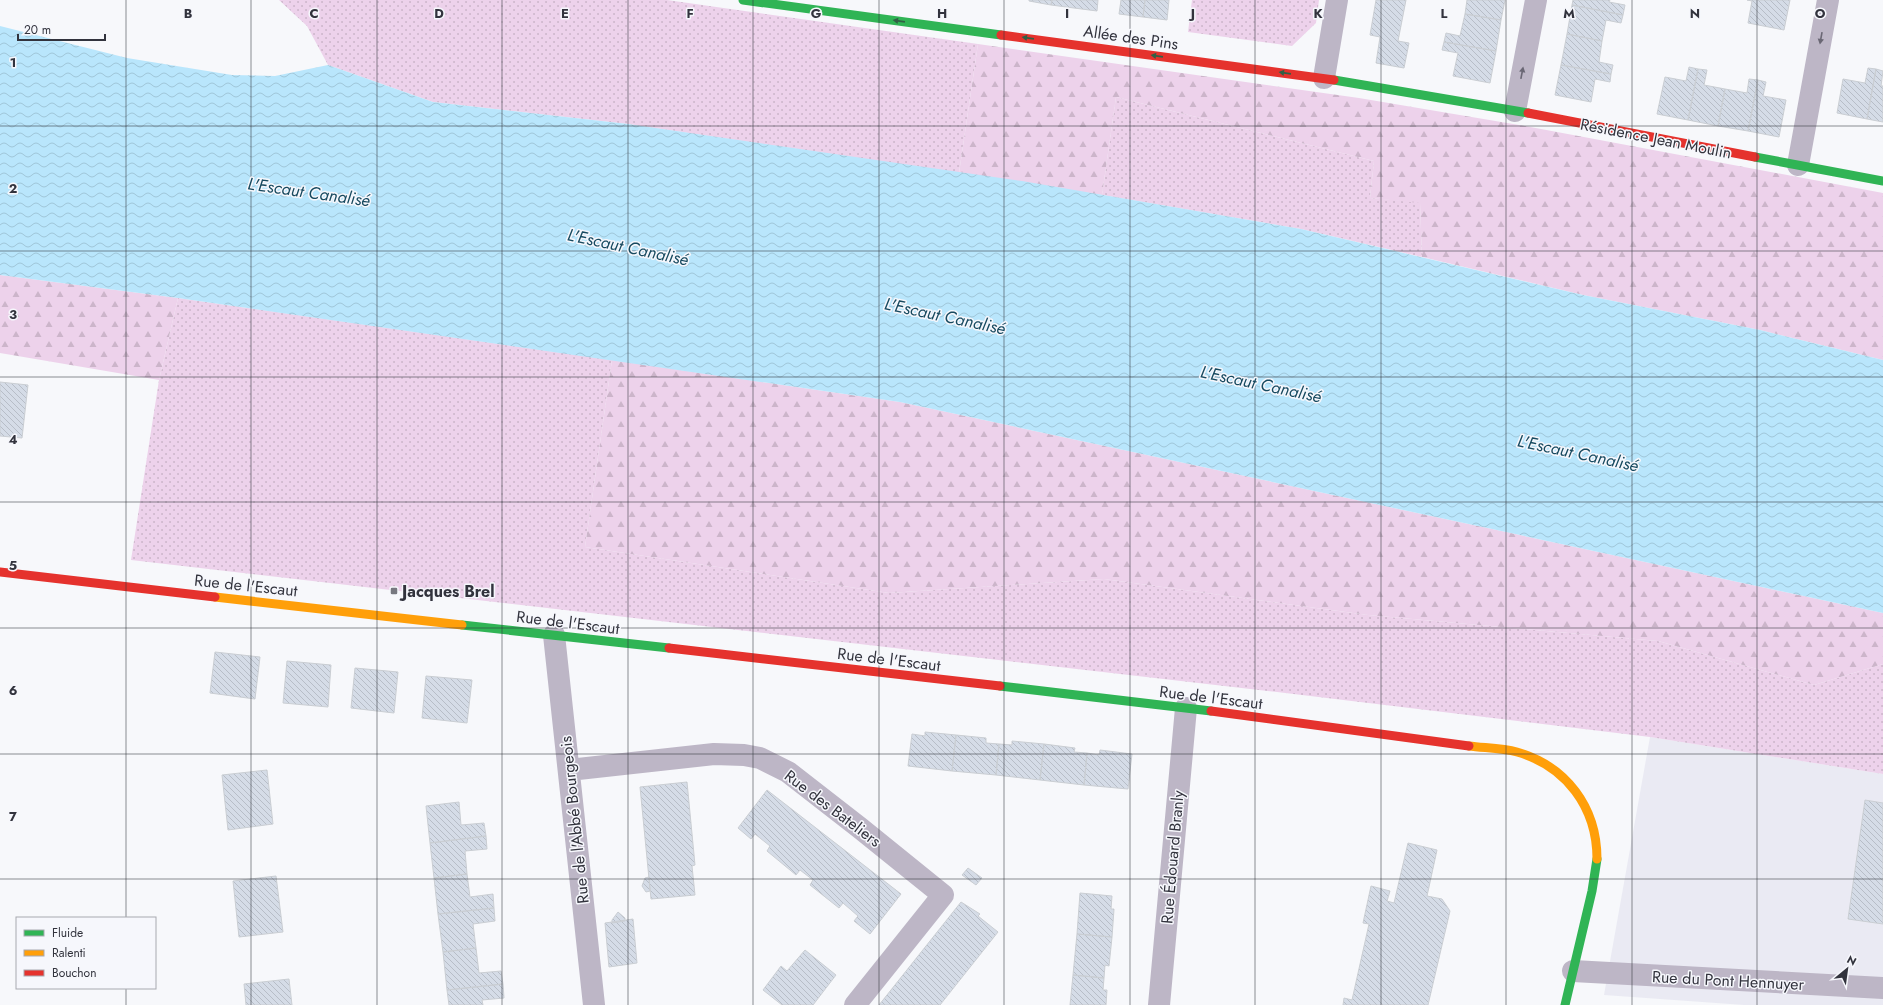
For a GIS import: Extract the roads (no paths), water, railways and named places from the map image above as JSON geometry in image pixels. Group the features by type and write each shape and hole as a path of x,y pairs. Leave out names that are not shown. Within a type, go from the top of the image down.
{"street":[{"name":"Allée des Pins","path":"743,0 1324,78"},
{"path":"1324,78 1336,0"},
{"path":"1515,112 1536,0"},
{"path":"1798,164 1828,0"},
{"name":"Résidence Jean Moulin","path":"1324,78 1798,164 1883,181"},
{"name":"Rue de l'Escaut","path":"0,572 1186,708 1516,752 1546,763 1558,772 1579,796 1587,810 1595,839 1597,856 1593,887 1565,1005"},
{"name":"Rue de l'Abbé Bourgeois","path":"554,635 594,1005"},
{"name":"Rue Édouard Branly","path":"1159,1005 1186,708"},
{"name":"Rue des Bateliers","path":"569,770 714,754 744,755 760,758 788,772 943,895 855,1005"},
{"name":"Rue du Pont Hennuyer","path":"1573,971 1883,988"}],"water":[{"name":"L'Escaut Canalisé","path":"0,26 127,58 232,75 275,76 328,65 433,102 628,124 1022,181 1301,229 1583,295 1760,330 1883,360 1883,613 900,402 178,298 0,275"}],"place":[{"name":"Jacques Brel","path":"394,591"}]}
